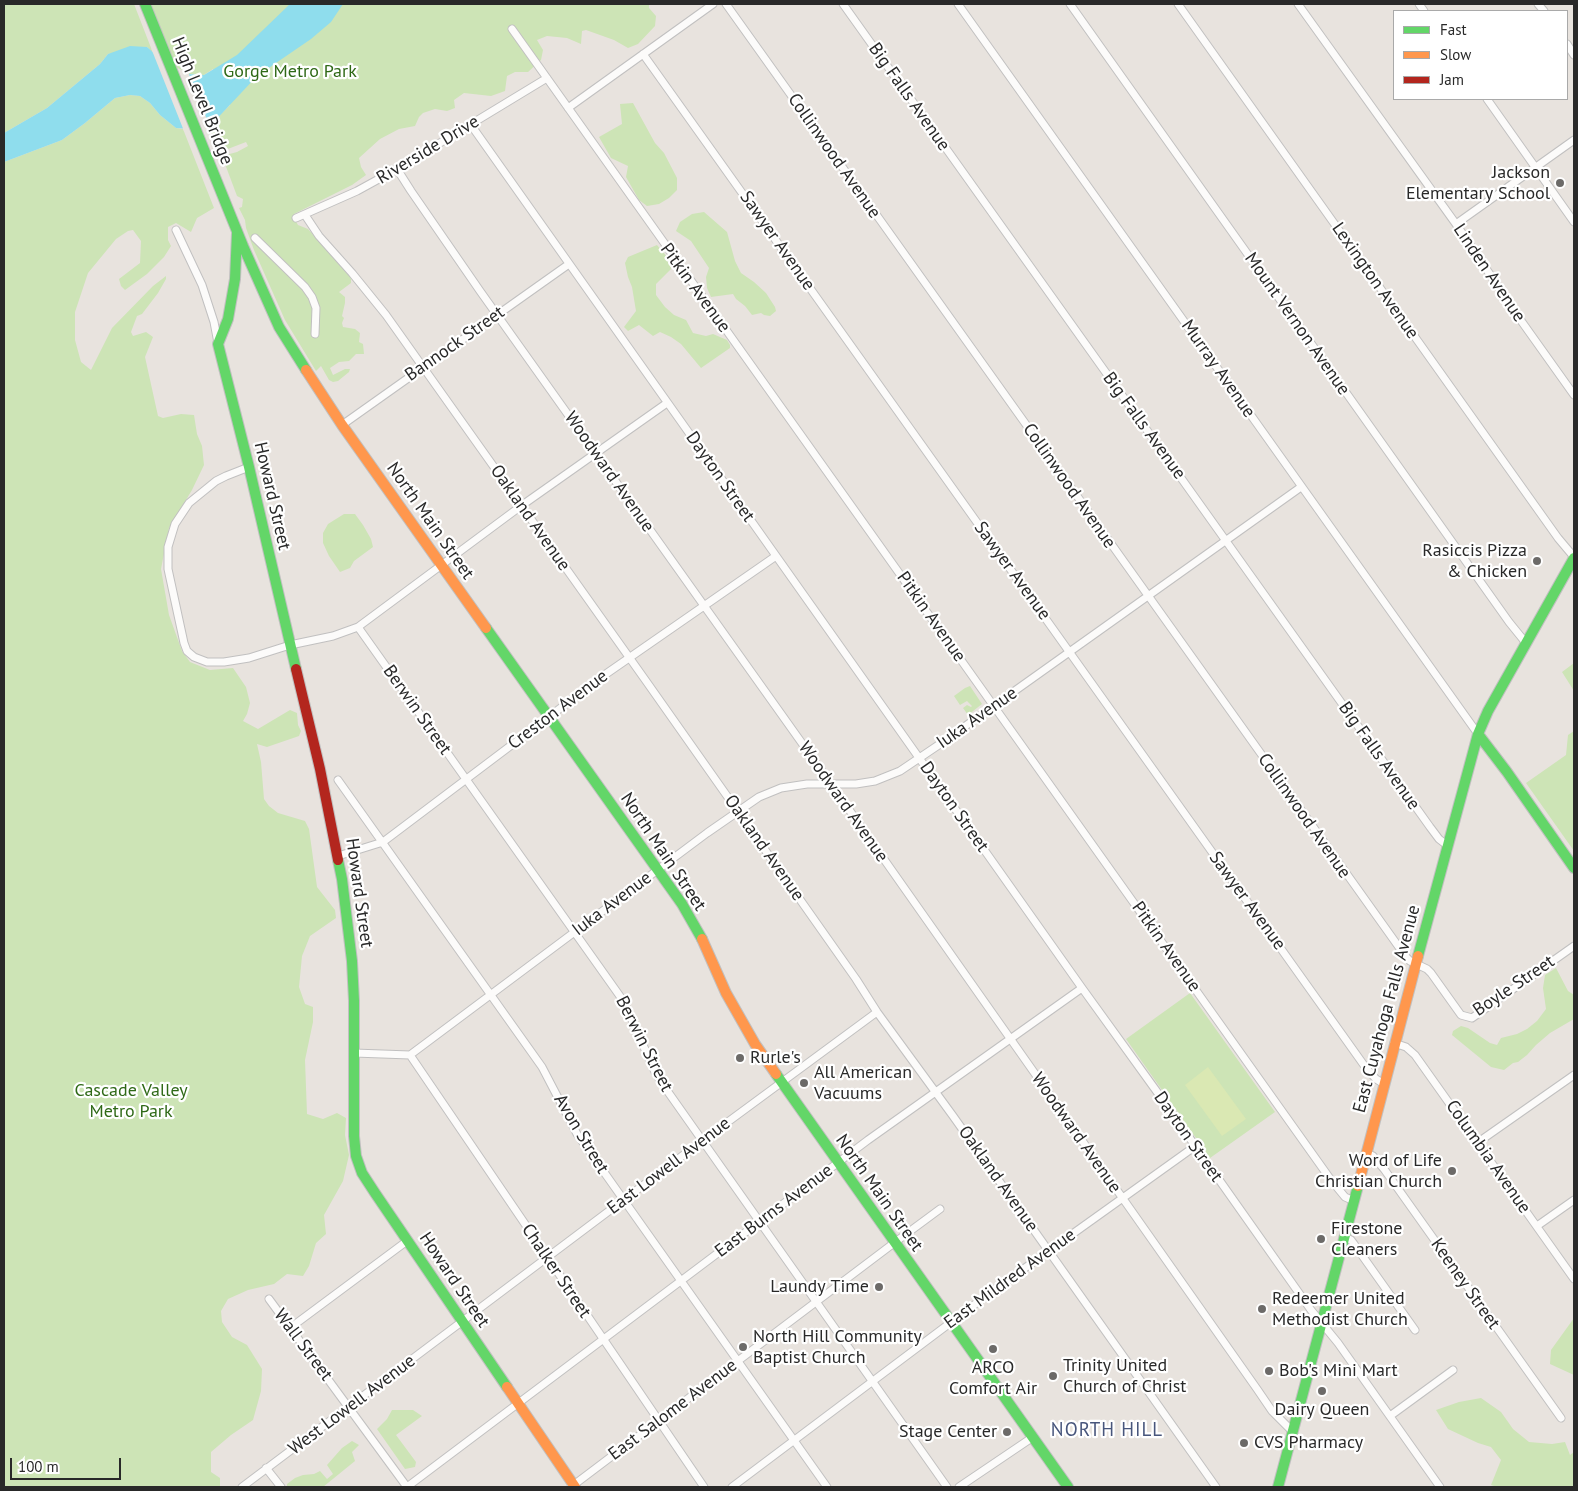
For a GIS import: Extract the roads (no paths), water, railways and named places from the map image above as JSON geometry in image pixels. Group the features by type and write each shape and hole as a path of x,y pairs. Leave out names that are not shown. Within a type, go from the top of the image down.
{"main road":[{"name":"High Level Bridge","path":"145,4 237,232"},
{"path":"218,344 228,319 235,278 237,232"},
{"name":"North Main Street","path":"237,232 279,326 308,375 658,870 691,919 746,1029 781,1082 1068,1487"},
{"name":"Howard Street","path":"218,344 320,769 342,879 352,960 354,1002 354,1136 356,1156 362,1173 573,1487"},
{"name":"East Cuyahoga Falls Avenue","path":"1278,1487 1394,1043 1478,734 1488,711 1574,558"},
{"path":"1478,734 1574,868"}],"street":[{"path":"568,108 713,4"},
{"name":"Collinwood Avenue","path":"726,4 1397,947 1410,961 1416,963"},
{"name":"Big Falls Avenue","path":"843,4 1430,827 1439,839 1448,846"},
{"name":"Murray Avenue","path":"958,4 1478,734"},
{"name":"Mount Vernon Avenue","path":"1070,4 1492,599 1526,643"},
{"name":"Lexington Avenue","path":"1178,4 1574,558"},
{"name":"Linden Avenue","path":"1298,4 1456,224 1574,395"},
{"name":"Pitkin Avenue","path":"512,29 1334,1183 1345,1197 1354,1201"},
{"name":"Sawyer Avenue","path":"643,54 1366,1068 1376,1079 1384,1084"},
{"name":"Riverside Drive","path":"296,218 357,191 397,169 547,78"},
{"path":"1488,100 1574,222"},
{"name":"Dayton Street","path":"471,125 1194,1147 1321,1323 1338,1343 1440,1487"},
{"path":"1456,224 1574,140"},
{"name":"Woodward Avenue","path":"397,169 410,191 831,784 1272,1411 1293,1432"},
{"name":"Oakland Avenue","path":"305,215 319,236 372,296 423,367 738,811 877,1012 936,1092 1216,1487"},
{"name":"Howard Street","path":"176,230 189,255 209,304 218,344"},
{"path":"255,238 305,287 312,297 316,308 315,334"},
{"name":"Bannock Street","path":"342,425 569,264"},
{"path":"249,467 216,481 189,503 178,518 167,555 174,600 184,643 189,653 199,660 207,662 224,662 249,658 290,645 333,636 358,627 595,452 667,403"},
{"name":"Iuka Avenue","path":"410,1055 759,797 781,788 806,784 856,784 875,781 892,775 920,758 1302,487"},
{"name":"Creston Avenue","path":"338,856 383,842 629,658 776,556"},
{"name":"Berwin Street","path":"358,627 624,1002 655,1072 947,1487"},
{"name":"Avon Street","path":"338,780 542,1067 577,1134 827,1487"},
{"name":"Boyle Street","path":"1416,963 1422,965 1431,973 1461,1015 1472,1018 1574,946"},
{"name":"East Burns Avenue","path":"407,1487 868,1140 1082,988"},
{"name":"East Lowell Avenue","path":"462,1322 877,1012"},
{"name":"Columbia Avenue","path":"1394,1043 1406,1047 1415,1055 1574,1279"},
{"path":"354,1053 410,1055"},
{"name":"Chalker Street","path":"410,1055 704,1487"},
{"path":"1477,1143 1574,1075"},
{"name":"East Mildred Avenue","path":"732,1487 1048,1250 1194,1147"},
{"name":"Keeney Street","path":"1366,1153 1373,1156 1384,1169 1560,1418"},
{"path":"1537,1226 1574,1200"},
{"name":"East Salome Avenue","path":"573,1487 940,1209"},
{"path":"1344,1237 1355,1244 1415,1330"},
{"path":"290,1328 407,1241"},
{"name":"Wall Street","path":"269,1299 407,1487"},
{"name":"West Lowell Avenue","path":"242,1487 462,1322"},
{"path":"1390,1416 1453,1370"},
{"path":"959,1487 1033,1437"},
{"path":"266,1468 280,1487"}],"water":[{"path":"290,4 343,4 331,22 311,39 257,76 211,125 190,129 176,128 160,115 150,103 140,96 130,95 115,98 62,140 4,162 4,133 47,108 100,64 108,54 130,46 147,47 171,68 186,74 204,75 237,55"}],"place":[{"name":"Jackson Elementary School","path":"1560,183"},
{"name":"Rasiccis Pizza & Chicken","path":"1537,561"},
{"name":"Rurle's","path":"740,1058"},
{"name":"All American Vacuums","path":"804,1083"},
{"name":"Word of Life Christian Church","path":"1452,1171"},
{"name":"Firestone Cleaners","path":"1321,1239"},
{"name":"Laundy Time","path":"879,1287"},
{"name":"Redeemer United Methodist Church","path":"1262,1309"},
{"name":"North Hill Community Baptist Church","path":"743,1347"},
{"name":"ARCO Comfort Air","path":"993,1349"},
{"name":"Bob's Mini Mart","path":"1269,1371"},
{"name":"Trinity United Church of Christ","path":"1053,1376"},
{"name":"Dairy Queen","path":"1322,1391"},
{"name":"Stage Center","path":"1007,1432"},
{"name":"CVS Pharmacy","path":"1244,1443"}],"district":[{"name":"NORTH HILL","path":"1107,1431"}],"park label":[{"name":"Gorge Metro Park","path":"290,72"},
{"name":"Cascade Valley Metro Park","path":"131,1101"}]}
